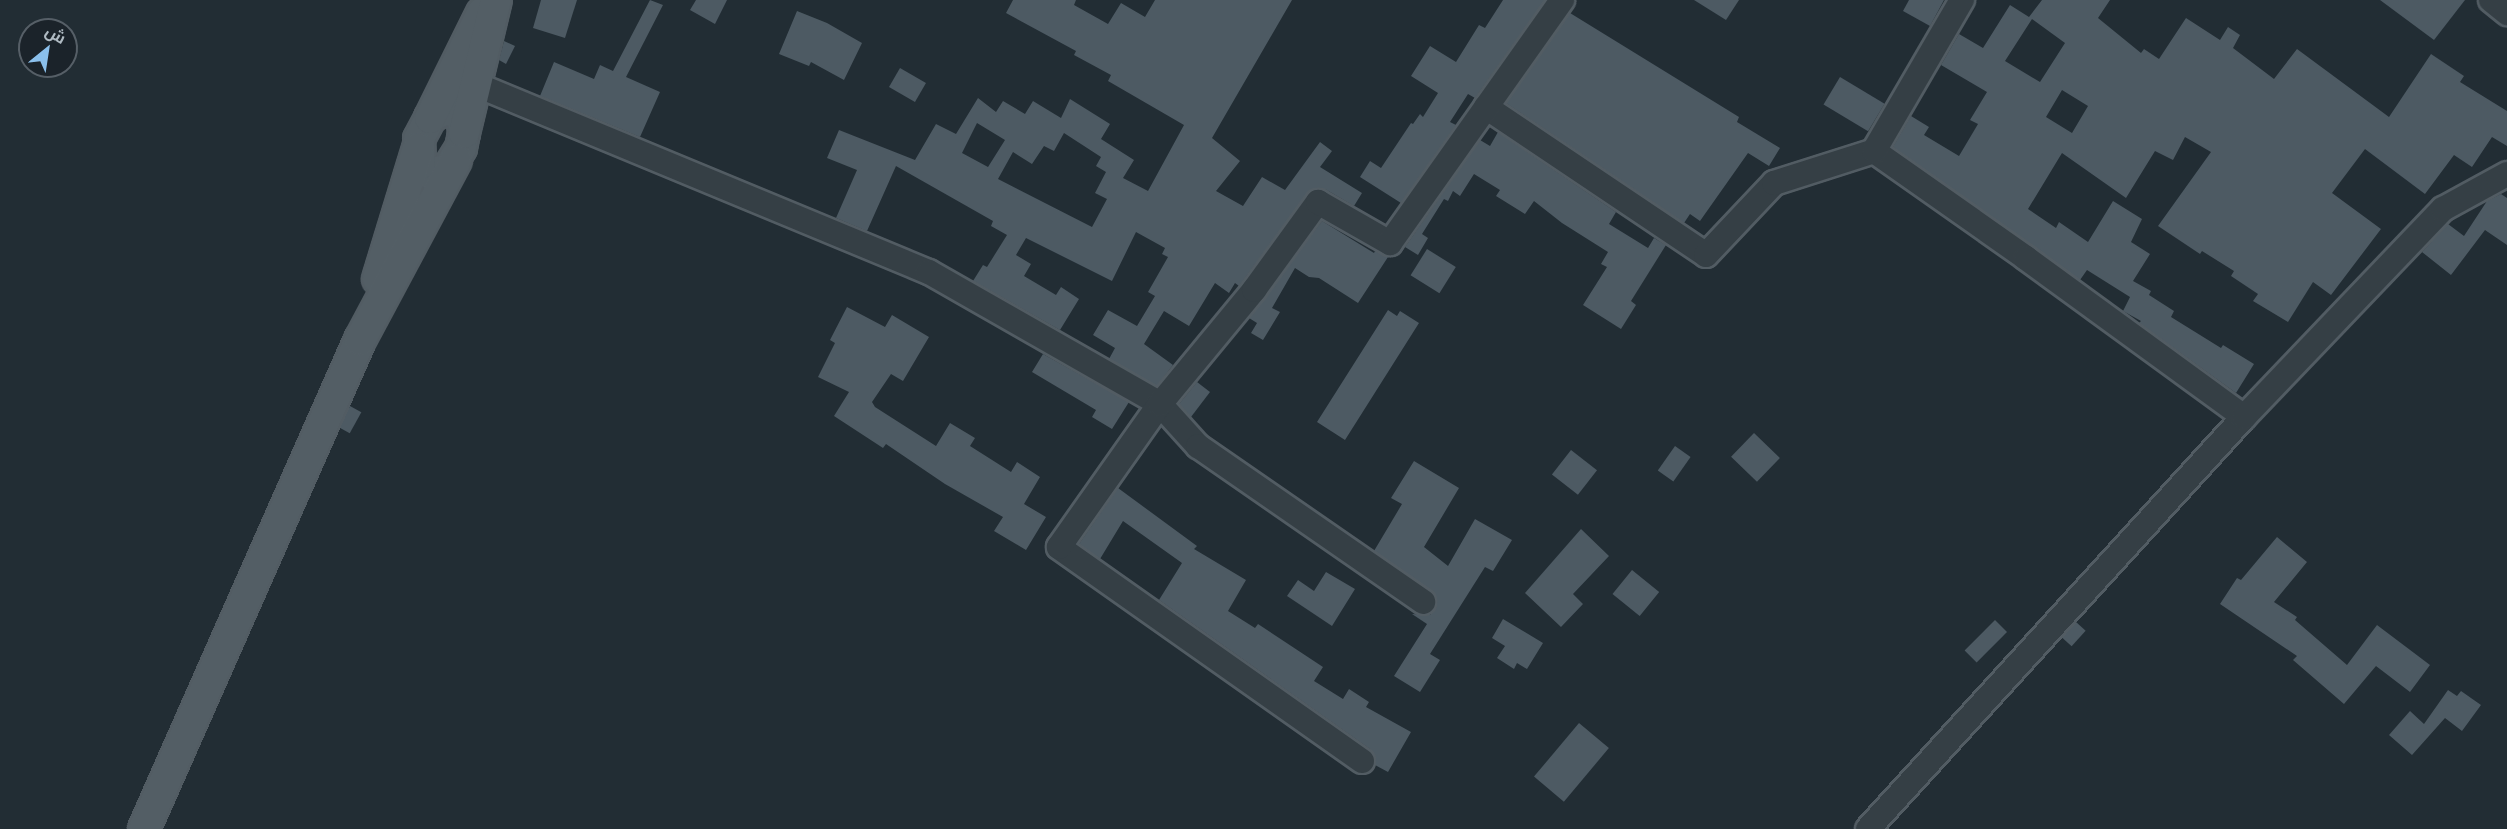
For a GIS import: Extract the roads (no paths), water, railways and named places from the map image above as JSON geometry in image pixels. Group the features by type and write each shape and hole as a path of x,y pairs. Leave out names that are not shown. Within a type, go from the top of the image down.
{"main road":[{"path":"360,340 422,129 430,118 488,0"},
{"path":"144,829 360,340 460,147 496,0"},
{"path":"418,148 420,164 431,174 448,169 460,147 461,118 454,111 439,112 430,118"}],"street":[{"path":"1362,761 1059,547 1160,404 1254,290 1318,202 1390,243 1562,0"},
{"path":"1486,107 1706,255 1774,183 1874,151 1962,0"},
{"path":"2491,0 2507,13"},
{"path":"477,85 929,272 1160,404 1198,446 1423,602"},
{"path":"1874,151 2026,258 2244,417"},
{"path":"1868,829 2244,417 2443,209 2507,174"}]}
